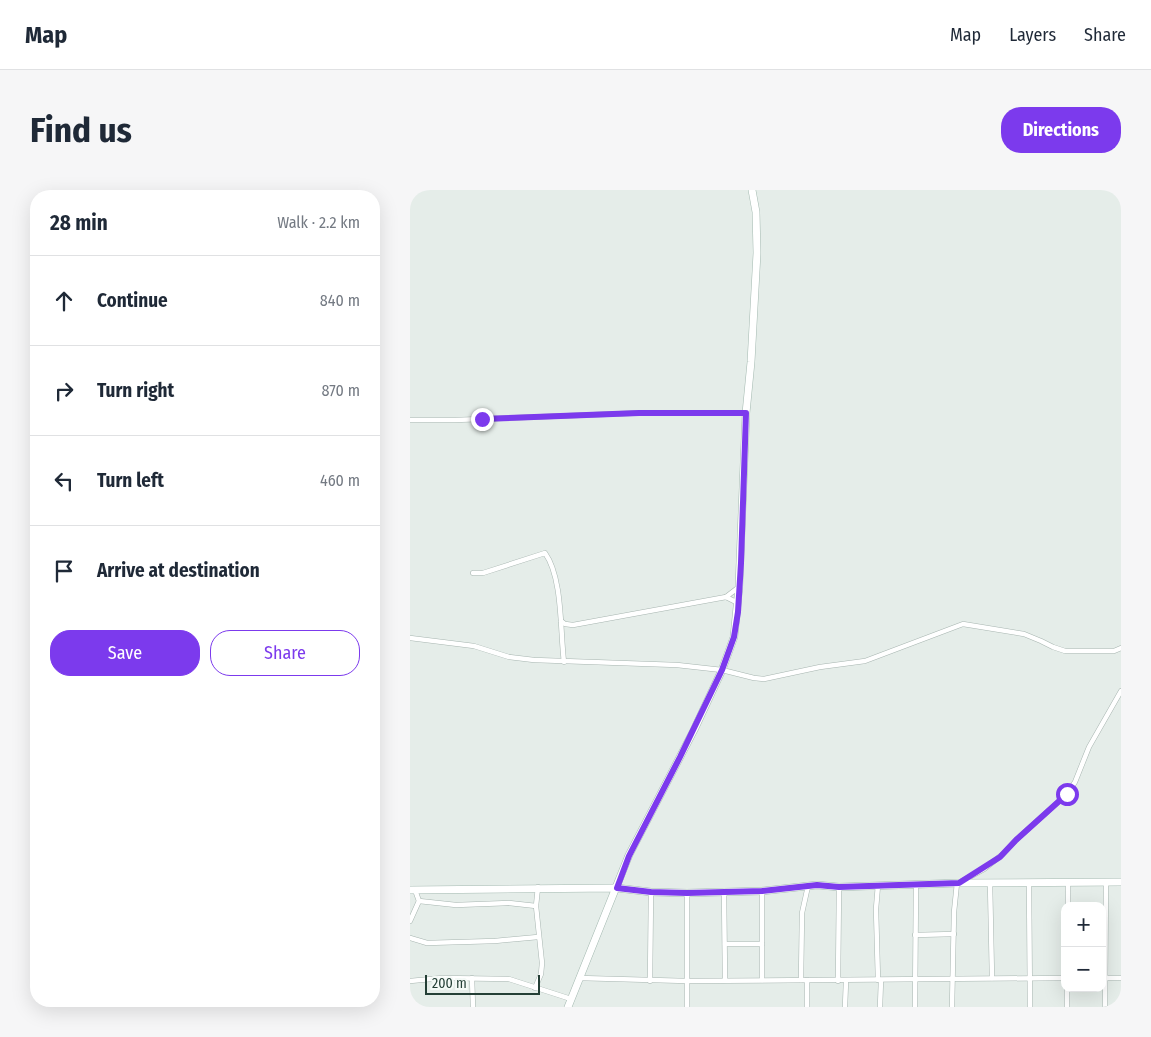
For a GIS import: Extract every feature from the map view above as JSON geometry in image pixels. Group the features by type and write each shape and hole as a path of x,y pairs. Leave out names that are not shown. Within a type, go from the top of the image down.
{"street":[{"path":"568,1007 629,856 722,670 734,637 739,588 746,413 757,253 756,212 752,190"},
{"path":"410,420 639,413 746,413"},
{"path":"473,573 483,573 545,553 556,584 564,662"},
{"path":"561,621 565,624 573,625 726,597 739,588"},
{"path":"726,597 738,604"},
{"path":"410,638 474,646 509,656 564,662 677,665 722,670 764,679 873,658 963,624 1024,634 1052,647 1071,652 1114,651 1121,648"},
{"path":"958,883 1000,857 1067,794 1075,782 1089,747 1121,691"},
{"path":"1068,882 1068,902"},
{"path":"419,900 413,890 538,887 617,888 651,892 687,893 762,891 808,886 1121,882"},
{"path":"952,1007 954,912 958,883"},
{"path":"990,883 992,978"},
{"path":"1029,883 1030,1007"},
{"path":"1105,947 1106,883"},
{"path":"878,885 876,909 880,1007"},
{"path":"801,980 802,913 808,886"},
{"path":"915,1007 916,886"},
{"path":"535,988 541,974 542,963 536,906 538,887"},
{"path":"838,981 839,887"},
{"path":"724,891 725,980"},
{"path":"762,891 762,980"},
{"path":"650,981 651,892"},
{"path":"687,893 687,1007"},
{"path":"419,900 456,905 509,903 536,906"},
{"path":"410,921 419,900"},
{"path":"915,935 954,934"},
{"path":"410,938 427,943 495,941 538,937"},
{"path":"725,944 762,944"},
{"path":"410,981 472,978 509,979 571,999"},
{"path":"472,978 473,1007"},
{"path":"579,978 650,981 1061,978"},
{"path":"1106,978 1121,978"},
{"path":"807,980 807,1007"},
{"path":"845,1007 846,981"},
{"path":"1067,992 1067,1007"},
{"path":"1104,992 1105,1007"}],"route":[{"path":"482,419 639,413 746,413 741,563 738,612 734,637 722,670 629,856 617,888 651,892 687,893 762,891 817,885 839,887 858,885 916,886 959,883 984,869 1000,857 1067,794"}]}
